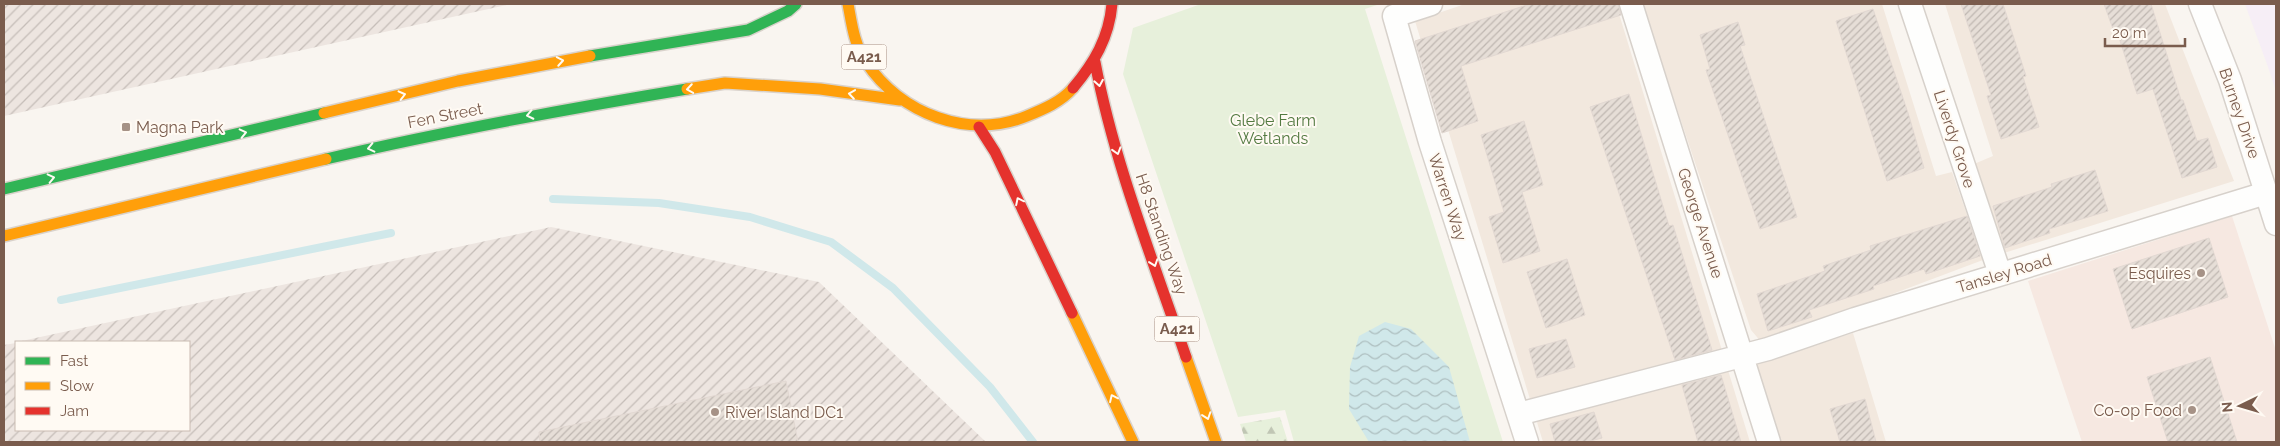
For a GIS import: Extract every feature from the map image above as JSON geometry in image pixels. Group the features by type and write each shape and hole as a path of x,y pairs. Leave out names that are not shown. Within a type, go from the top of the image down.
{"main road":[{"name":"Fen Street","path":"4,189 458,81 562,61 748,30 788,11 796,4"},
{"name":"A421","path":"848,4 853,33 871,70 900,100 938,120 979,127 1025,120 1065,97 1095,62 1106,39 1115,7"},
{"name":"H8 Standing Way","path":"1095,62 1103,105 1138,217 1216,442"},
{"name":"Fen Street","path":"4,236 402,140 551,111 725,83 820,89 900,100"},
{"path":"979,127 995,152 1133,442"}],"street":[{"name":"Warren Way","path":"1431,4 1394,16 1430,142 1527,442"},
{"name":"George Avenue","path":"1631,4 1769,442"},
{"name":"Liverdy Grove","path":"1910,4 2000,274"},
{"name":"Burney Drive","path":"2200,4 2230,80 2276,224"},
{"name":"Tansley Road","path":"1742,354 1768,349 1855,319 2266,193"},
{"path":"1518,414 1742,354"}],"shaded area":[{"path":"4,4 511,4 4,116"},
{"path":"1465,4 1616,4 1750,442 1543,442 1415,21"},
{"path":"1642,4 1882,4 1936,176 1952,172 1983,260 1762,343 1751,330"},
{"path":"1945,4 2165,4 2234,181 2004,253 1974,164 1993,156"},
{"path":"2245,4 2276,4 2276,91 2268,67"},
{"path":"2232,216 2276,351 2276,442 2082,442 2028,281"},
{"path":"551,227 819,282 986,442 4,442 4,345 15,343 15,431 190,431 190,341 22,341"},
{"path":"1853,333 1886,442 1779,442 1754,362 1775,358"}],"green space":[{"name":"Glebe Farm Wetlands","path":"1201,4 1380,4 1365,9 1503,442 1294,442 1285,410 1238,417 1123,74 1133,28"},
{"path":"1280,417 1288,442 1246,442 1240,424"}],"water":[{"path":"1385,322 1411,329 1449,367 1470,442 1369,442 1349,409 1350,367 1359,336"}],"building":[{"path":"1530,4 1618,4 1621,15 1461,66 1478,121 1442,133 1415,41"},
{"path":"1961,4 2003,4 2026,76 2023,77 2039,127 2001,139 1987,96 1991,95"},
{"path":"2104,4 2151,4 2181,100 2183,100 2197,141 2208,138 2217,167 2182,178 2153,89 2137,94 2116,28 2113,29"},
{"path":"1873,9 1909,116 1924,168 1887,181 1836,21"},
{"path":"1738,22 1745,45 1740,46 1797,217 1760,229 1706,70 1710,69 1700,35"},
{"path":"1629,94 1669,226 1673,225 1712,350 1675,360 1590,107"},
{"path":"1524,121 1543,185 1522,192 1540,251 1503,263 1489,217 1504,212 1481,135"},
{"path":"2095,170 2108,211 2049,229 2050,233 2005,248 1993,206 2052,187 2051,184"},
{"path":"1967,216 1980,256 1926,274 1924,269 1873,286 1874,289 1809,310 1812,317 1768,331 1757,294 1825,271 1823,266 1871,250 1870,246"},
{"path":"2209,238 2228,297 2132,329 2113,269"},
{"path":"1567,259 1585,315 1546,328 1527,272"},
{"path":"1566,339 1575,367 1537,378 1529,349"},
{"name":"Co-op Food","path":"2210,357 2237,442 2168,442 2147,377"},
{"path":"1721,375 1741,442 1698,442 1682,385"},
{"name":"River Island DC1","path":"786,381 798,442 540,442 539,432"},
{"path":"1865,399 1876,442 1840,442 1830,409"},
{"path":"1594,412 1602,438 1586,442 1555,442 1550,424"}],"waterway":[{"path":"553,199 659,203 750,217 831,242 893,288 990,387 1033,442"},
{"path":"61,300 391,233"}],"traffic: fast":[{"path":"590,56 748,30 788,11 796,4"},
{"path":"326,159 506,121 687,89"},
{"path":"4,189 324,113"}],"traffic: slow":[{"path":"848,4 859,48 866,62 880,80 897,96 938,118 982,125 1005,123 1046,108 1058,101 1073,88"},
{"path":"324,113 458,81 590,56"},
{"path":"687,89 725,83 820,89 900,100"},
{"path":"4,236 326,159"},
{"path":"1072,313 1133,442"},
{"path":"1186,357 1216,442"}],"traffic: jam":[{"path":"1073,88 1088,69 1104,39 1112,4"},
{"path":"1095,62 1123,174 1186,357"},
{"path":"979,127 995,152 1072,313"}],"place":[{"name":"Magna Park","path":"126,127"},
{"name":"Esquires","path":"2201,273"},
{"name":"Co-op Food","path":"2192,410"},
{"name":"River Island DC1","path":"715,412"}]}
